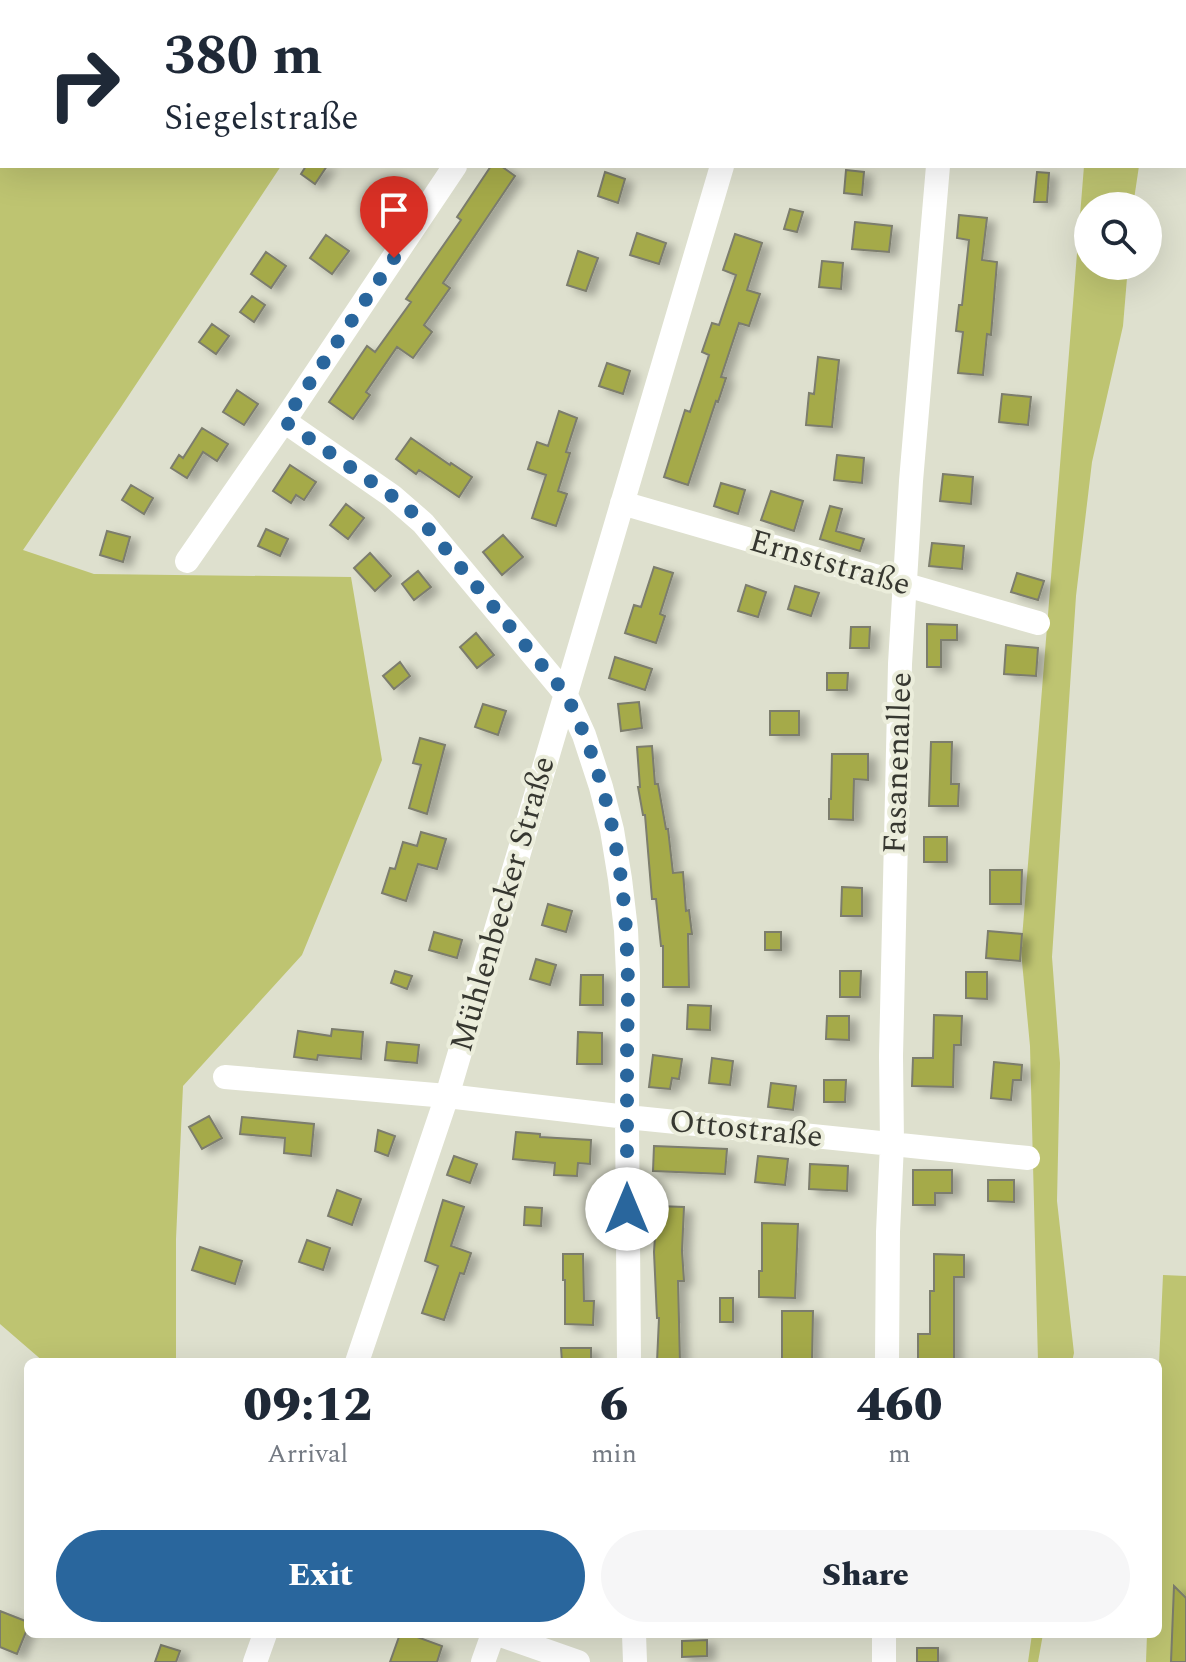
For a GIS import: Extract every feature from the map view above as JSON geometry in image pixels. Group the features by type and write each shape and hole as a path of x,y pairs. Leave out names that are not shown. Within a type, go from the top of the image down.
{"street":[{"path":"187,561 454,168"},
{"name":"Mühlenbecker Straße","path":"358,1358 447,1096 721,168"},
{"name":"Fasanenallee","path":"887,1358 900,664 911,481 938,168"},
{"path":"284,421 417,516 565,693 584,735 610,819 627,952 629,1358"},
{"name":"Ernststraße","path":"622,503 1038,623"},
{"name":"Ottostraße","path":"225,1077 447,1096 1028,1158"},
{"path":"255,1662 264,1638"},
{"path":"483,1662 494,1638"},
{"path":"508,1638 578,1662"},
{"path":"634,1638 635,1662"},
{"path":"884,1638 884,1662"}],"green space":[{"path":"0,168 280,168 23,550 94,574 351,577 382,760 302,955 183,1086 176,1239 176,1358 39,1358 0,1324"},
{"path":"1084,168 1139,168 1135,192 1082,192"},
{"path":"1075,280 1127,280 1123,326 1092,462 1076,596 1052,957 1060,1063 1057,1201 1073,1358 1038,1358 1030,1046 1021,951"},
{"path":"1163,1275 1186,1276 1186,1662 1146,1662 1147,1638 1162,1638 1162,1358 1159,1358"},
{"path":"1031,1638 1042,1638 1038,1662 1028,1662"}],"building":[{"path":"305,168 326,168 315,184 301,174"},
{"path":"490,168 504,168 515,176 443,283 450,288 424,325 432,332 413,358 397,347 366,392 370,395 353,419 329,402 367,346 375,352 411,302 406,299 461,220 457,217"},
{"path":"846,170 864,172 862,195 844,193"},
{"path":"605,172 625,179 618,203 598,196"},
{"path":"1037,172 1049,173 1047,202 1034,202"},
{"path":"790,209 803,212 797,232 784,229"},
{"path":"959,215 987,218 982,260 997,262 991,335 987,334 983,375 958,373 963,332 956,331 969,240 957,238"},
{"path":"855,222 892,226 889,252 852,249"},
{"path":"637,233 666,243 659,264 630,255"},
{"path":"735,234 762,243 747,290 760,294 749,326 739,323 721,377 726,378 688,485 664,477 685,410 690,412 709,355 702,352 712,323 719,325 736,275 723,270"},
{"path":"326,235 349,251 332,274 310,258"},
{"path":"578,251 598,258 586,291 567,285"},
{"path":"266,252 286,266 271,288 251,274"},
{"path":"822,261 843,263 841,289 819,287"},
{"path":"252,296 265,305 254,322 240,312"},
{"path":"212,324 229,336 216,354 199,342"},
{"path":"818,357 839,360 832,427 806,425 809,393 814,394"},
{"path":"607,363 630,371 623,394 599,386"},
{"path":"237,390 258,404 244,425 223,412"},
{"path":"1002,394 1031,397 1028,425 999,422"},
{"path":"559,411 577,418 558,491 567,494 556,526 532,518 546,475 528,469 537,442 548,446"},
{"path":"202,428 228,444 217,461 203,452 187,478 171,468 179,455 183,458"},
{"path":"411,438 472,477 459,497 419,470 416,474 396,459"},
{"path":"837,455 864,458 862,483 834,480"},
{"path":"290,465 316,482 304,500 296,495 291,503 273,491"},
{"path":"943,474 973,477 971,504 940,501"},
{"path":"721,483 745,490 738,514 714,506"},
{"path":"131,485 153,498 144,514 122,500"},
{"path":"771,491 803,501 794,531 761,520"},
{"path":"346,504 364,518 348,539 330,525"},
{"path":"830,506 842,509 836,531 864,539 860,551 820,539"},
{"path":"266,529 288,539 280,556 258,546"},
{"path":"107,531 130,537 123,562 100,555"},
{"path":"503,535 523,557 502,575 483,552"},
{"path":"932,543 964,546 962,569 929,566"},
{"path":"370,553 391,576 375,591 354,568"},
{"path":"654,567 673,573 660,614 665,616 656,643 625,633 634,605 641,607"},
{"path":"418,571 431,587 414,600 402,584"},
{"path":"1017,573 1044,581 1038,600 1011,592"},
{"path":"746,585 766,592 758,617 738,611"},
{"path":"795,586 819,593 811,616 788,609"},
{"path":"927,624 957,625 957,640 941,640 941,667 927,667"},
{"path":"851,627 870,627 869,648 850,648"},
{"path":"476,633 494,655 477,668 460,647"},
{"path":"1006,645 1038,648 1036,676 1004,674"},
{"path":"615,657 652,669 645,690 609,678"},
{"path":"400,662 410,676 394,689 383,676"},
{"path":"827,673 848,673 847,690 827,690"},
{"path":"639,702 642,728 621,731 618,704"},
{"path":"483,704 506,711 498,735 475,727"},
{"path":"770,711 799,711 799,735 770,735"},
{"path":"420,738 445,745 427,814 409,808 421,765 413,763"},
{"path":"931,742 952,742 951,784 959,784 958,806 929,806"},
{"path":"652,746 655,784 658,784 668,829 673,873 683,872 686,911 689,910 692,934 688,934 689,987 663,987 663,946 656,899 652,899 645,815 638,787 637,747"},
{"path":"832,754 868,754 868,780 854,779 853,820 829,819"},
{"path":"421,832 446,839 437,869 418,864 406,901 382,893 390,868 395,869 403,842 417,846"},
{"path":"924,837 947,837 947,862 924,862"},
{"path":"990,870 1022,870 1021,904 990,904"},
{"path":"842,887 862,888 862,916 841,916"},
{"path":"548,904 572,911 566,932 542,925"},
{"path":"988,931 1022,934 1020,961 986,958"},
{"path":"434,932 462,940 457,958 429,950"},
{"path":"765,932 781,932 781,950 765,950"},
{"path":"536,959 556,965 550,985 530,979"},
{"path":"395,971 412,976 407,989 391,983"},
{"path":"840,971 861,971 860,997 840,997"},
{"path":"966,972 987,972 987,999 966,998"},
{"path":"581,975 603,975 603,1005 580,1005"},
{"path":"688,1005 711,1006 710,1030 687,1029"},
{"path":"934,1015 962,1016 961,1045 954,1045 953,1087 912,1086 913,1058 933,1058"},
{"path":"827,1016 849,1016 849,1040 826,1039"},
{"path":"332,1029 363,1032 361,1059 318,1055 317,1060 294,1057 298,1031 331,1036"},
{"path":"578,1032 602,1033 602,1064 577,1064"},
{"path":"387,1042 419,1045 417,1063 385,1060"},
{"path":"653,1055 682,1059 679,1079 672,1078 670,1089 649,1087"},
{"path":"712,1058 733,1061 730,1085 709,1083"},
{"path":"994,1062 1022,1065 1021,1080 1013,1080 1011,1100 991,1098"},
{"path":"824,1080 846,1080 845,1102 824,1102"},
{"path":"771,1083 796,1086 793,1110 768,1107"},
{"path":"209,1116 222,1138 202,1149 189,1127"},
{"path":"242,1117 314,1124 311,1156 284,1153 285,1138 240,1134"},
{"path":"378,1130 395,1136 388,1156 375,1151"},
{"path":"516,1132 540,1134 540,1137 591,1140 590,1164 578,1163 577,1176 554,1175 555,1163 513,1159"},
{"path":"654,1146 727,1149 725,1174 653,1171"},
{"path":"454,1156 477,1164 470,1183 447,1175"},
{"path":"758,1156 788,1159 785,1185 755,1182"},
{"path":"810,1164 848,1166 847,1191 809,1189"},
{"path":"913,1170 952,1170 952,1193 935,1193 935,1205 913,1205"},
{"path":"988,1180 1014,1180 1014,1202 988,1201"},
{"path":"337,1190 361,1199 352,1225 328,1216"},
{"path":"443,1200 464,1207 451,1246 471,1253 464,1274 460,1273 444,1320 422,1313 438,1266 425,1261"},
{"path":"657,1206 684,1207 684,1281 678,1281 680,1358 657,1358 659,1318 654,1252"},
{"path":"525,1207 542,1208 541,1226 524,1225"},
{"path":"762,1223 798,1224 795,1298 759,1297"},
{"path":"307,1240 330,1248 323,1270 299,1262"},
{"path":"200,1247 242,1261 235,1284 192,1270"},
{"path":"563,1254 583,1254 584,1301 594,1301 593,1325 565,1324"},
{"path":"934,1254 964,1255 964,1277 954,1277 954,1358 918,1358 918,1334 930,1334 930,1291 934,1291"},
{"path":"720,1298 733,1298 733,1322 720,1322"},
{"path":"782,1311 813,1311 812,1358 782,1358"},
{"path":"561,1348 591,1348 591,1358 562,1358"},
{"path":"1174,1586 1186,1598 1186,1662 1171,1662"},
{"path":"0,1611 24,1620 24,1637 17,1654 0,1647"},
{"path":"399,1638 420,1638 442,1646 437,1662 390,1662"},
{"path":"707,1640 707,1656 682,1657 682,1641"},
{"path":"161,1645 180,1651 176,1662 155,1662"},
{"path":"917,1648 938,1648 938,1662 917,1662"}],"route":[{"path":"394,258 284,421 403,504 423,523 565,693 579,722 607,808 624,904 628,974 627,1209"}]}
